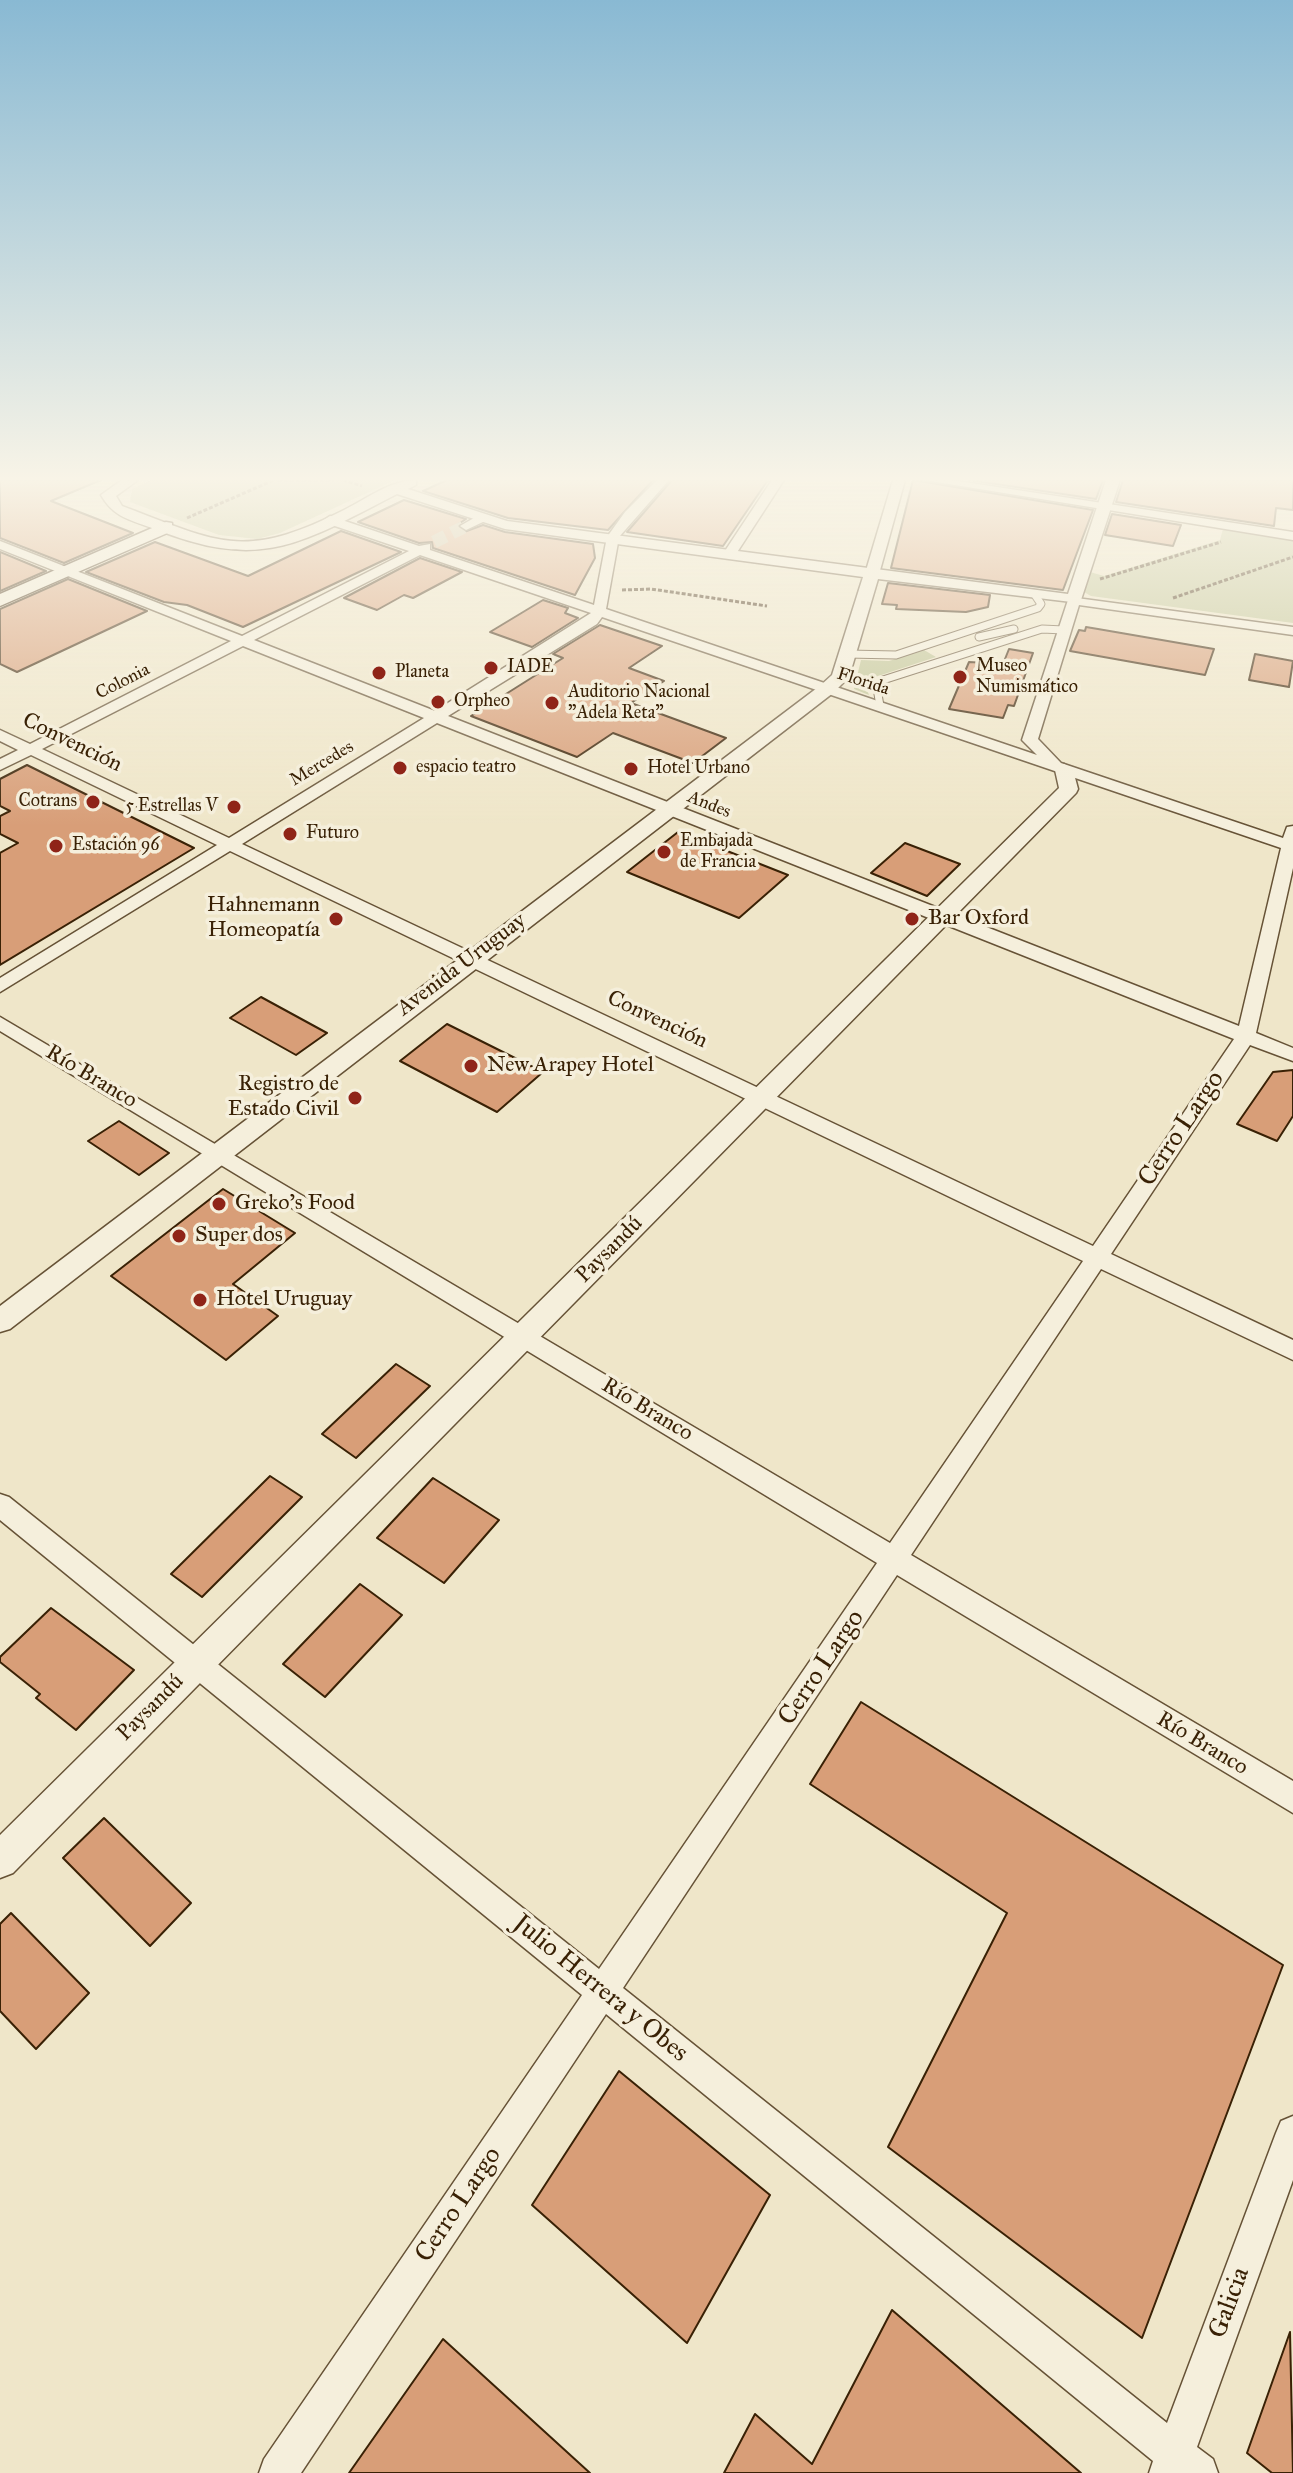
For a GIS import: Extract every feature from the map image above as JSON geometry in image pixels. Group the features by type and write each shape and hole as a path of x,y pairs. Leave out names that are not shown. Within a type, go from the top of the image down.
{"street":[{"name":"Andes","path":"128,595 1293,1055"},
{"name":"Colonia","path":"0,765 331,595"},
{"name":"Florida","path":"549,595 1064,770 1292,841"},
{"path":"599,613 604,595"},
{"name":"Avenida Uruguay","path":"0,1321 666,809 827,689 840,677 865,595"},
{"path":"1064,770 1030,740 1075,595"},
{"path":"1081,595 1138,610 1293,631"},
{"name":"Mercedes","path":"0,986 592,621 599,613"},
{"name":"Convención","path":"0,735 1293,1351"},
{"name":"Paysandú","path":"0,1860 1069,789 1064,770"},
{"name":"Cerro Largo","path":"278,2473 1246,1036 1292,841"},
{"name":"Río Branco","path":"0,1023 1293,1798"},
{"name":"Julio Herrera y Obes","path":"0,1505 603,1991 1181,2466"},
{"name":"Galicia","path":"1181,2466 1293,2133"}],"lane":[{"path":"847,654 896,655 1038,608 1041,604 1035,595"},
{"path":"1000,621 1025,635"},
{"path":"979,637 1012,627"},
{"path":"880,706 877,688 883,680 1042,629 1064,630"},
{"path":"960,634 983,648"}],"path":[{"path":"695,595 767,606"},
{"path":"1138,610 1181,595"}],"green space":[{"path":"1293,595 1293,623 1091,596"},
{"path":"924,650 936,657 863,681 869,695 854,689 861,660 889,661"}],"building":[{"path":"31,595 109,595 147,611 17,672 0,664 0,609"},
{"path":"147,595 310,595 243,627 187,605 164,602"},
{"path":"349,595 403,595 377,610 344,598"},
{"path":"884,595 990,595 988,607 966,612 896,609 897,605 882,604"},
{"path":"543,600 568,608 565,613 578,618 532,647 490,632"},
{"path":"600,625 662,646 629,668 664,681 631,703 726,738 693,763 613,733 577,757 471,716 563,658 553,654"},
{"path":"1086,627 1214,649 1205,675 1070,651 1079,630 1085,631"},
{"path":"1009,649 1033,653 1014,706 1008,705 1003,718 949,709 969,662 1003,664"},
{"path":"1255,654 1293,661 1289,687 1249,680"},
{"path":"27,765 194,848 0,965 0,853 18,843 0,834 0,816 10,811 0,806 0,779"},
{"path":"678,832 788,875 739,918 627,872"},
{"path":"905,843 960,864 927,896 871,873"},
{"path":"261,997 327,1033 296,1055 230,1018"},
{"name":"New Arapey Hotel","path":"447,1024 543,1072 497,1112 400,1061"},
{"path":"1293,1070 1293,1116 1277,1141 1237,1124 1273,1072"},
{"path":"119,1121 169,1153 139,1175 88,1141"},
{"path":"223,1189 295,1233 233,1284 278,1316 226,1360 111,1276"},
{"path":"396,1364 430,1386 356,1458 322,1434"},
{"path":"270,1476 302,1497 202,1597 171,1574"},
{"path":"433,1478 499,1520 444,1583 377,1538"},
{"path":"360,1584 402,1615 325,1697 283,1664"},
{"path":"51,1608 134,1670 76,1730 36,1698 40,1694 0,1662 0,1657"},
{"path":"861,1702 1283,1965 1142,2338 888,2147 1007,1913 810,1784"},
{"path":"104,1818 191,1903 150,1946 63,1858"},
{"path":"11,1913 89,1993 36,2049 0,2011 0,1924"},
{"path":"619,2071 770,2195 687,2343 532,2205"},
{"path":"892,2310 1081,2473 724,2473 755,2414 812,2464"},
{"path":"1290,2332 1293,2473 1272,2473 1247,2453"},
{"path":"443,2339 590,2473 349,2473"}],"place":[{"name":"IADE","path":"491,668"},
{"name":"Planeta","path":"379,673"},
{"name":"Museo Numismático","path":"960,677"},
{"name":"Orpheo","path":"438,702"},
{"name":"Auditorio Nacional \"Adela Reta\"","path":"552,703"},
{"name":"espacio teatro","path":"400,768"},
{"name":"Hotel Urbano","path":"631,769"},
{"name":"Cotrans","path":"93,802"},
{"name":"5 Estrellas V","path":"234,807"},
{"name":"Futuro","path":"290,834"},
{"name":"Estación 96","path":"56,846"},
{"name":"Embajada de Francia","path":"664,852"},
{"name":"Hahnemann Homeopatía","path":"336,919"},
{"name":"Bar Oxford","path":"912,919"},
{"name":"New Arapey Hotel","path":"471,1066"},
{"name":"Registro de Estado Civil","path":"355,1098"},
{"name":"Greko's Food","path":"219,1204"},
{"name":"Super dos","path":"179,1236"},
{"name":"Hotel Uruguay","path":"200,1300"}]}
